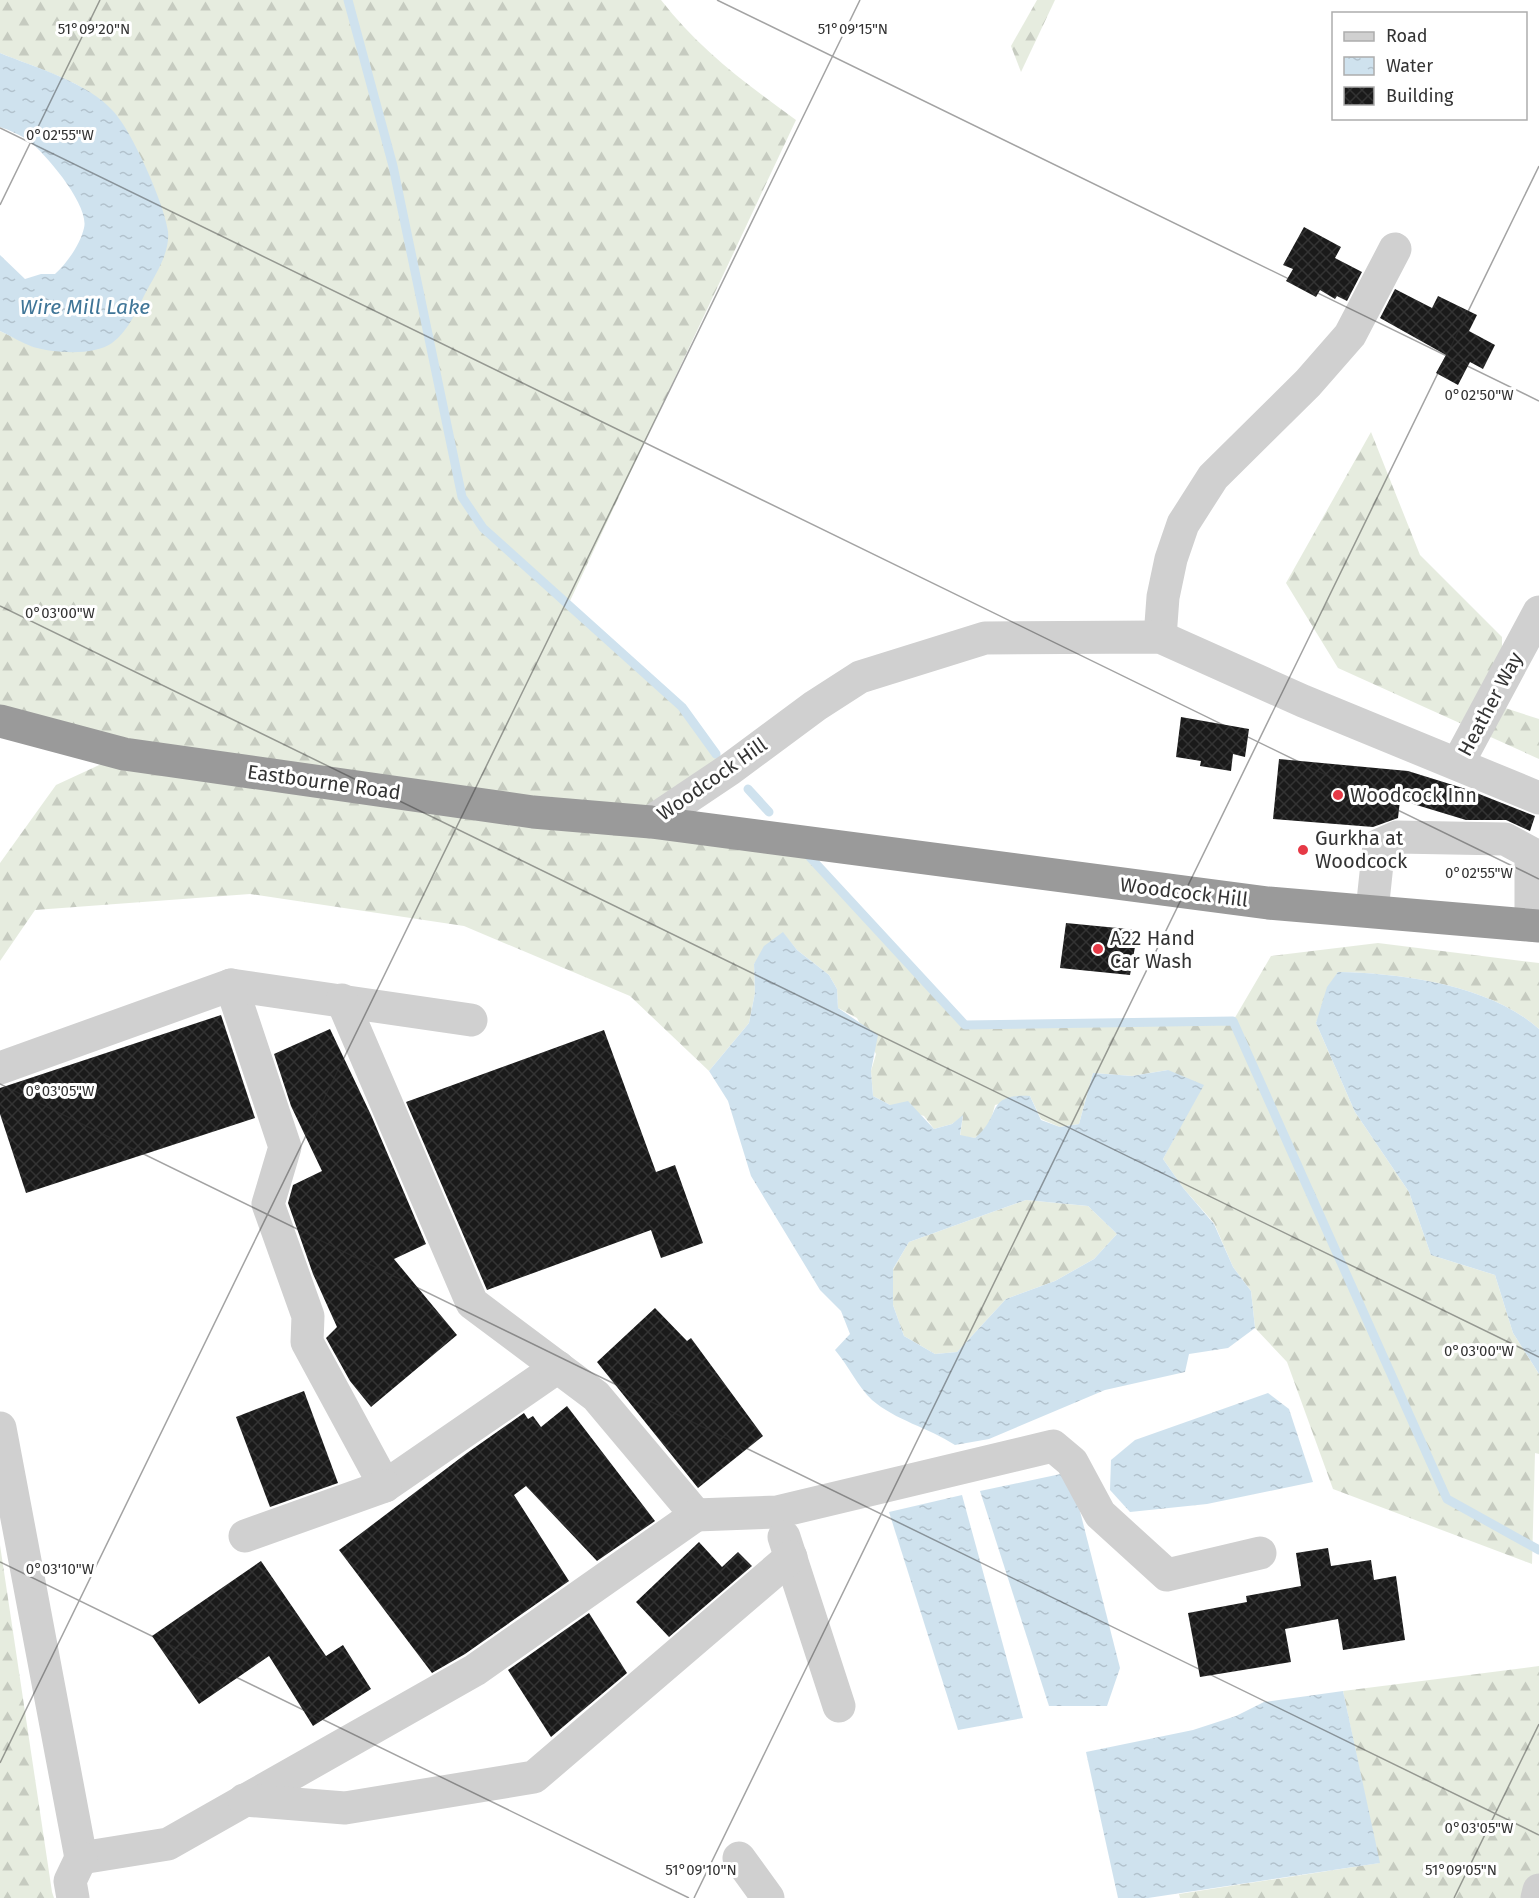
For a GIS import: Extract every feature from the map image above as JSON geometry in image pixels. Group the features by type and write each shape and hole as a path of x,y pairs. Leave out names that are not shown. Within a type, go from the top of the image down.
{"highway":[{"name":"Eastbourne Road","path":"0,721 124,754 533,812 651,822"},
{"name":"Woodcock Hill","path":"651,822 1209,896 1535,926"}],"street":[{"path":"1160,637 1165,587 1183,524 1213,477 1308,383 1350,335 1395,249"},
{"name":"Heather Way","path":"1458,763 1539,612"},
{"name":"Woodcock Hill","path":"651,822 730,769 815,706 861,677 985,638 1160,637 1303,701 1539,798"},
{"path":"1372,910 1379,845 1397,837 1505,839 1531,853 1535,926"},
{"path":"231,985 285,1148 268,1204 308,1316 307,1342 385,1486"},
{"path":"0,1068 231,985 471,1020"},
{"path":"342,1000 472,1303 596,1396 696,1515"},
{"path":"245,1536 385,1486 558,1367"},
{"path":"0,1428 81,1858 70,1881 73,1898"},
{"path":"81,1858 168,1844 475,1670 696,1515 777,1512 1053,1446 1072,1462 1100,1514 1167,1575 1260,1553"},
{"path":"777,1512 838,1706"},
{"path":"244,1800 345,1808 534,1777 791,1557"},
{"path":"740,1858 768,1898"},
{"path":"1537,1898 1539,1890"}],"green space":[{"path":"0,0 661,0 707,50 796,120 569,603 682,707 730,769 652,821 807,854 965,1024 1233,1021 1271,956 1378,943 1539,963 1539,1029 1519,1014 1496,1002 1444,984 1389,975 1338,972 1316,1023 1355,1112 1409,1192 1431,1255 1495,1275 1513,1333 1539,1374 1539,1454 1535,1453 1532,1564 1333,1489 1287,1362 1255,1328 1251,1291 1233,1267 1214,1223 1184,1189 1163,1159 1181,1125 1168,1070 1132,1076 1093,1073 1079,1124 1060,1127 1041,1119 1030,1096 995,1105 989,1127 975,1138 960,1136 963,1116 952,1124 934,1129 924,1116 890,1105 873,1096 871,1071 876,1054 857,1018 838,1008 837,989 829,975 797,950 783,933 754,964 755,993 749,1023 709,1071 630,996 464,926 250,894 35,910 0,961 0,863 56,785 123,754 0,721 0,331 34,347 168,233 156,194 139,156 116,120 103,105 81,87 0,53"},
{"path":"1037,0 1055,0 1021,72 1011,46"},
{"path":"1371,432 1420,555 1502,637 1502,707 1539,719 1539,759 1338,668 1286,583"},
{"path":"1026,1200 1088,1206 1117,1234 1094,1259 1055,1281 1006,1299 957,1352 935,1354 904,1336 893,1305 893,1269 909,1242"},
{"path":"0,1545 52,1892 54,1898 0,1898"},
{"path":"1539,1666 1539,1898 1180,1898 1179,1894 1379,1863 1343,1691"}],"water":[{"name":"Wire Mill Lake","path":"0,53 76,84 103,101 129,134 160,203 168,231 167,247 162,262 128,325 118,338 104,347 85,352 52,351 25,344 0,331 0,255 25,279 41,274 55,274 76,247 84,228 84,218 74,194 46,157 26,139 0,127"},
{"path":"783,932 797,950 829,975 837,989 838,1008 878,1035 871,1071 873,1096 890,1105 908,1101 934,1129 952,1124 963,1115 960,1135 975,1138 984,1130 1000,1102 1016,1096 1030,1096 1041,1120 1060,1127 1079,1124 1093,1073 1132,1076 1168,1070 1204,1085 1163,1159 1184,1189 1214,1224 1233,1267 1251,1291 1255,1328 1228,1348 1189,1354 1185,1372 1105,1390 989,1439 955,1445 891,1413 872,1400 835,1350 850,1334 841,1311 820,1290 751,1176 728,1101 709,1071 749,1023 755,993 754,964 764,946","holes":["1026,1200 1088,1206 1117,1234 1094,1259 1055,1281 1006,1299 957,1352 935,1354 904,1336 893,1305 893,1269 909,1242"]},
{"path":"1338,972 1389,975 1444,984 1496,1002 1519,1014 1539,1029 1539,1374 1513,1333 1495,1275 1431,1255 1409,1192 1355,1112 1316,1023 1327,987"},
{"path":"1268,1393 1289,1409 1313,1482 1207,1504 1130,1512 1110,1490 1111,1460 1135,1440"},
{"path":"1070,1472 1120,1668 1107,1706 1049,1706 980,1491"},
{"path":"962,1495 1023,1718 958,1730 889,1512"},
{"path":"1343,1691 1380,1863 1148,1898 1118,1898 1086,1752 1193,1730 1236,1716 1264,1702"}],"building":[{"path":"1304,227 1341,247 1335,258 1362,272 1347,301 1337,296 1335,299 1320,290 1316,297 1286,281 1293,269 1283,265"},
{"path":"1395,289 1432,308 1438,296 1477,315 1469,331 1495,345 1483,369 1470,362 1458,385 1436,373 1446,355 1380,318"},
{"path":"1181,717 1249,729 1245,757 1233,754 1231,771 1200,766 1201,761 1176,757"},
{"name":"Woodcock Inn","path":"1279,759 1408,771 1469,790 1535,816 1530,831 1506,820 1466,820 1400,800 1398,818 1373,827 1273,819"},
{"name":"A22 Hand Car Wash","path":"1066,923 1138,930 1130,975 1060,968"},
{"path":"221,1015 255,1118 26,1193 0,1114 0,1088"},
{"path":"330,1029 371,1115 426,1244 394,1259 457,1335 371,1407 350,1381 326,1338 337,1327 313,1274 288,1203 293,1185 322,1171 291,1106 274,1054"},
{"path":"604,1030 656,1172 675,1165 703,1243 661,1258 651,1230 487,1290 406,1102"},
{"path":"655,1308 687,1341 691,1338 763,1436 698,1488 597,1362"},
{"path":"304,1391 338,1483 270,1507 236,1417"},
{"path":"567,1406 655,1521 597,1561 526,1486 514,1495 569,1581 465,1654 432,1673 339,1550 524,1413 528,1419 533,1416 541,1427"},
{"path":"699,1542 722,1567 738,1552 752,1566 669,1637 636,1602"},
{"path":"1328,1548 1331,1566 1371,1560 1374,1580 1396,1576 1405,1640 1343,1650 1338,1619 1285,1629 1291,1662 1200,1677 1188,1613 1247,1602 1246,1596 1301,1586 1296,1553"},
{"path":"261,1561 326,1656 343,1645 371,1689 313,1726 269,1656 199,1704 152,1636"},
{"path":"589,1613 627,1673 551,1737 508,1670"}],"waterway":[{"path":"348,0 393,166 462,497 483,528 682,707 716,754"},
{"path":"748,789 769,812"},
{"path":"807,854 965,1025 1233,1021 1447,1499 1539,1550"}],"place":[{"name":"Woodcock Inn","path":"1338,795"},
{"name":"Gurkha at Woodcock","path":"1303,850"},
{"name":"A22 Hand Car Wash","path":"1098,949"}]}
